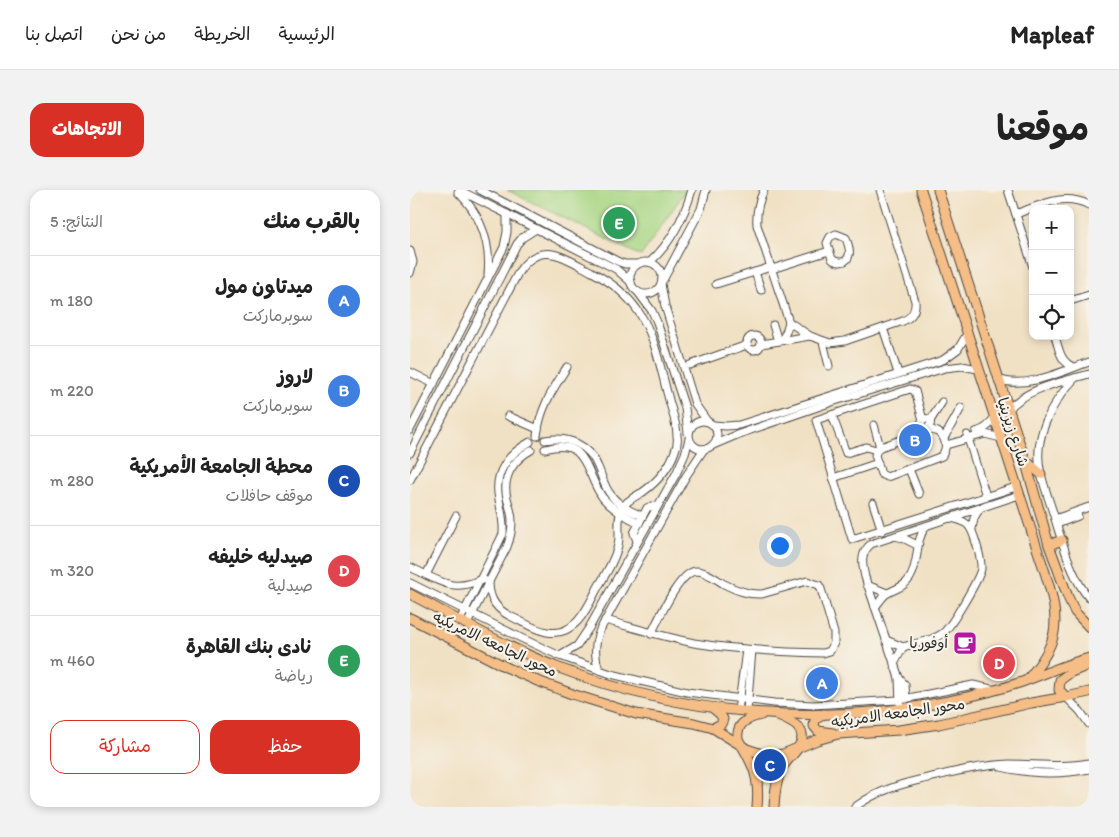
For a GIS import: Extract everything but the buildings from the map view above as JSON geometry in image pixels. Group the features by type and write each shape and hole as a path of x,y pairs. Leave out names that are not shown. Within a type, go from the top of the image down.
{"main road":[{"name":"شارع زيزينيا","path":"920,190 1053,602 1055,628 1051,644 1044,658 1028,680"},
{"name":"شارع زيزينيا","path":"938,190 1025,460 1049,545 1075,612 1089,627"},
{"path":"949,276 963,270"},
{"path":"954,293 964,288 969,288"},
{"path":"1025,460 1041,474"},
{"path":"1049,545 1062,540"},
{"name":"محور الجامعه الامريكيه","path":"410,594 546,662 609,684 713,708 771,714 824,714 902,703 949,701 996,690 1089,658"},
{"path":"1053,602 1068,597"},
{"name":"محور الجامعه الامريكيه","path":"410,618 508,668 564,691 636,714 694,723 713,728 754,752 768,756 783,754 817,740 838,734 919,727 1089,692"},
{"path":"1066,698 1059,690 1060,680 1071,672 1089,666"},
{"path":"609,684 611,674"},
{"path":"713,708 723,719 721,724 713,728"},
{"path":"758,782 751,762 737,734 742,722 750,718 771,714 792,722 799,728 802,741 787,760 778,779 774,807"},
{"path":"824,714 815,720 813,724 815,728 818,731 838,734"},
{"path":"757,807 760,775 766,771 775,774 778,779"}],"street":[{"path":"458,190 616,269 631,282 646,301 657,322 687,417 688,436 694,447 704,449"},
{"path":"458,190 474,211 486,238 489,265 488,279"},
{"path":"480,190 619,262 632,265 650,262 659,253 671,238 688,203 692,190"},
{"path":"638,292 645,294 653,293 662,282 701,208 706,190"},
{"path":"764,190 758,202 757,225 788,322 786,332 780,341"},
{"path":"788,322 810,336 830,343 845,341 907,319 914,311 916,302 880,190"},
{"path":"1008,190 1029,255"},
{"path":"1016,214 1061,199 1071,199 1089,205"},
{"path":"410,430 488,279 506,240 507,214"},
{"path":"410,453 517,244 522,238 536,229"},
{"path":"410,251 413,262 410,273"},
{"path":"716,284 829,251"},
{"path":"410,480 518,273 530,258 537,254 555,254 608,281 632,302 644,320 652,340 672,412 678,437 675,451 669,464 658,480 622,510"},
{"path":"650,262 660,268 665,306 695,404 717,435 713,445"},
{"path":"631,282 632,270 638,264"},
{"path":"755,272 761,290"},
{"path":"1074,300 1089,296"},
{"path":"773,326 780,341"},
{"path":"883,328 898,373"},
{"path":"560,656 574,649 580,642 682,460 693,424 700,420 726,426 739,425 943,360 958,349 967,334"},
{"path":"690,365 748,346 750,349 755,350 761,344 810,336"},
{"path":"1056,340 1062,359 1074,367"},
{"path":"823,342 830,366"},
{"path":"1055,373 1062,359"},
{"path":"998,379 1015,384 1026,382 1089,362"},
{"path":"598,670 595,646 605,620 686,476 704,449 739,434 835,401 945,368 962,366 978,369"},
{"path":"545,440 553,438 568,440 586,448 597,464 608,490 622,510 619,541 614,556 584,614 570,628 559,632 547,632 509,616 497,608 485,581 503,534 504,522 499,500 498,477 507,459 530,442 537,433 545,402 567,367"},
{"path":"410,372 434,384"},
{"path":"1008,410 1020,398 1089,374"},
{"path":"1040,378 1042,389"},
{"path":"1075,378 1060,395 1045,424 1038,457 1041,474 1078,585 1089,598"},
{"path":"945,441 927,425 915,391 911,389 816,420 852,539 986,496 1018,491"},
{"path":"832,415 846,453 866,447 878,448 927,425 942,402"},
{"path":"874,425 878,448 875,455 881,474 887,477 939,458 944,453 945,441 962,408"},
{"path":"508,416 537,433 545,440"},
{"path":"968,437 984,430 994,417"},
{"path":"945,441 985,434 1000,438"},
{"path":"968,437 986,496"},
{"path":"544,449 545,440"},
{"path":"530,442 532,450"},
{"path":"532,450 540,453 544,449 560,446 580,455 588,465 602,496 610,506 641,520"},
{"path":"464,622 485,581 507,547 511,534 512,520 506,480 518,459 532,450"},
{"path":"833,478 878,464"},
{"path":"909,469 919,494"},
{"path":"410,583 560,656 611,674 687,692 744,700 813,705 902,703 905,685 894,664 867,585 862,564 864,552 871,544 980,508 1018,491"},
{"path":"874,503 882,530"},
{"path":"637,540 634,533 648,506 656,507"},
{"path":"1056,522 1089,507"},
{"path":"894,664 903,648 944,632 979,576 981,566 972,529 974,518 980,508"},
{"path":"1056,522 1089,512"},
{"path":"426,574 456,516"},
{"path":"950,518 966,523 972,529"},
{"path":"875,607 887,594 903,586 911,577 916,566 917,545 922,531 927,526"},
{"path":"894,536 917,545"},
{"path":"410,567 445,584 457,586 485,581"},
{"path":"605,620 651,634 695,643 749,650 823,653 833,648 834,643 834,633 821,589 818,585 807,581 768,593 754,595 704,573 692,572 685,576 678,586 651,634"},
{"path":"867,585 887,594"},
{"path":"886,640 903,648"},
{"path":"742,711 749,650"},
{"path":"1066,698 1080,711 1089,724"},
{"path":"855,807 868,798 900,784 970,768 994,764 1061,766 1087,762"},
{"path":"994,764 1029,772 1060,773 1089,769"}],"green space":[{"path":"507,190 686,190 641,256"}],"place":[{"name":"نادى بنك القاهرة","path":"619,223"},
{"name":"لاروز","path":"915,440"},
{"name":"أوفوريا","path":"965,643"},
{"name":"صيدليه خليفه","path":"999,663"},
{"name":"ميدتاون مول","path":"822,683"},
{"name":"محطة الجامعة الأمريكية","path":"770,765"}]}
